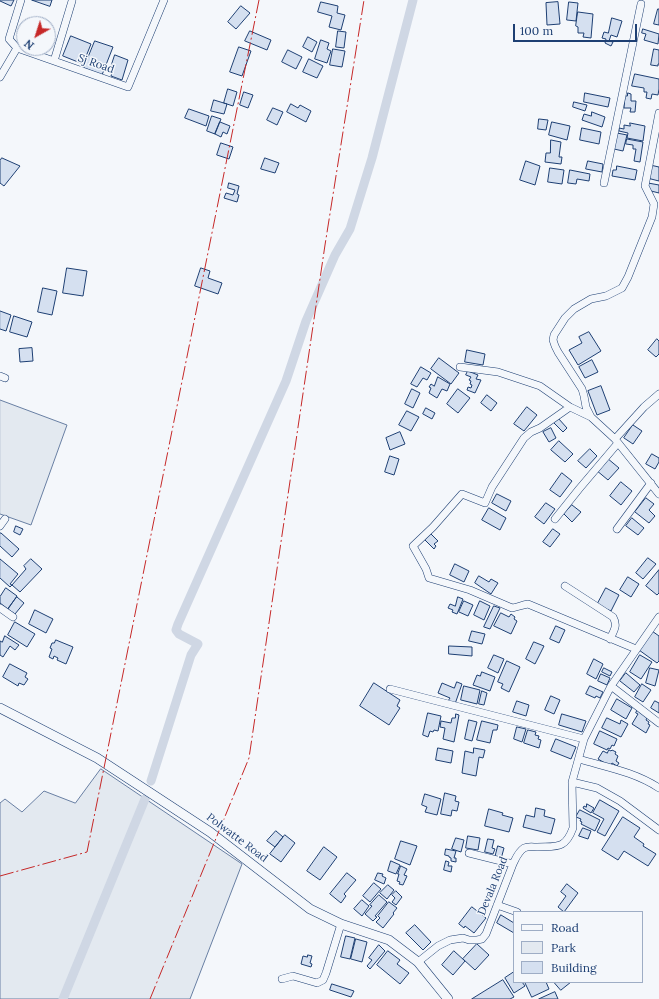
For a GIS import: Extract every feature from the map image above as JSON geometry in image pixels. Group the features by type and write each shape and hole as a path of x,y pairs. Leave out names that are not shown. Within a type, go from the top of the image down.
{"street":[{"path":"16,16 21,0"},
{"name":"Sj Road","path":"40,56 128,87 164,0"},
{"path":"54,61 72,1"},
{"path":"604,183 641,4"},
{"path":"16,16 9,39 16,47"},
{"path":"0,77 16,50"},
{"path":"591,417 586,408 582,389 555,346 554,335 574,309 591,299 606,296 622,288 628,277 652,217 654,204 645,186 659,113"},
{"path":"651,155 659,156"},
{"path":"460,367 498,372 540,386 570,407 591,417 617,441 659,494"},
{"path":"555,519 644,407 659,394"},
{"path":"570,407 524,438 492,488 485,503 462,494 433,527 413,546 426,569 429,578 470,590 512,608 528,604 636,650"},
{"path":"617,529 651,483"},
{"path":"0,526 4,519"},
{"path":"565,586 613,617 616,622 616,626 610,639"},
{"path":"0,608 13,617"},
{"name":"Devala Road","path":"418,962 438,946 450,940 463,938 476,940 482,938 486,934 517,856 525,848 559,846 566,842 573,828 572,782 584,740 611,686 659,617"},
{"path":"611,686 659,722"},
{"path":"390,689 584,740"},
{"name":"Polwatte Road","path":"0,708 97,758 210,832 310,908 341,924 389,940 418,962 448,999"},
{"path":"578,759 628,772 659,788"},
{"path":"572,782 597,788 603,791 620,801 659,830"},
{"path":"469,853 513,864"},
{"path":"497,905 514,911"},
{"path":"282,979 293,976 317,984 322,980 326,973 341,924"}],"green space":[{"path":"0,400 67,425 31,525 0,514"},
{"path":"101,769 242,864 190,999 0,999 0,803 5,799 22,812 44,791 75,803"}],"building":[{"path":"0,0 14,0 11,6"},
{"path":"32,0 52,0 50,6"},
{"path":"321,2 338,6 337,13 345,15 341,30 329,27 332,16 318,12"},
{"path":"558,2 560,24 547,25 546,3"},
{"path":"569,2 578,3 576,21 567,20"},
{"path":"241,6 250,13 236,29 228,22"},
{"path":"659,9 659,25 654,24"},
{"path":"578,12 593,14 591,38 583,37 584,33 578,33 578,27 576,26"},
{"path":"612,18 622,21 617,37 611,35 609,41 613,42 611,46 605,43 606,39 602,38 604,32 608,33"},
{"path":"643,29 659,34 658,44 644,40 646,34 642,33"},
{"path":"250,31 271,40 267,50 245,41"},
{"path":"338,31 346,32 344,48 336,47"},
{"path":"71,36 91,44 83,64 63,56"},
{"path":"308,37 317,42 312,52 303,47"},
{"path":"321,40 329,43 327,49 331,51 327,63 315,59"},
{"path":"95,41 113,47 102,75 84,68"},
{"path":"239,47 251,51 242,76 230,72"},
{"path":"333,49 345,51 342,67 330,65"},
{"path":"654,49 659,50 658,66 651,65"},
{"path":"288,50 302,57 296,69 282,62"},
{"path":"115,55 128,60 122,80 111,76 113,69 111,67"},
{"path":"309,59 323,66 317,78 303,72"},
{"path":"635,74 659,79 658,95 652,94 651,99 646,98 647,92 644,92 644,88 632,86"},
{"path":"228,89 237,92 233,106 224,103"},
{"path":"244,92 253,95 248,108 240,105"},
{"path":"585,93 610,98 608,107 584,102"},
{"path":"628,93 631,94 631,101 636,101 635,112 630,112 631,108 624,108 625,96 627,96"},
{"path":"214,100 227,104 224,114 211,111"},
{"path":"574,102 587,105 585,111 573,107"},
{"path":"291,104 298,108 300,105 311,111 306,122 287,112"},
{"path":"273,108 283,112 277,125 267,120"},
{"path":"189,109 209,116 206,126 185,118"},
{"path":"592,112 605,117 602,127 582,120 584,114 591,116"},
{"path":"212,116 221,119 215,134 207,131"},
{"path":"539,119 548,120 546,130 538,129"},
{"path":"220,122 230,126 227,134 223,132 221,137 215,134"},
{"path":"552,122 570,126 567,140 549,135"},
{"path":"630,123 645,126 643,141 627,138 628,133 619,131 619,128 624,129 624,125 630,126"},
{"path":"582,128 601,132 599,144 580,140"},
{"path":"617,133 627,135 623,151 614,149"},
{"path":"627,139 643,142 640,162 634,161 636,149 633,149 633,145 626,144"},
{"path":"551,140 561,142 559,157 562,157 561,164 545,162 546,153 550,153"},
{"path":"221,143 233,147 229,159 217,155"},
{"path":"2,158 20,166 4,186 0,183 0,161"},
{"path":"265,158 279,163 275,173 261,169"},
{"path":"526,161 540,166 535,185 520,180"},
{"path":"588,161 603,164 602,172 586,169"},
{"path":"650,165 659,167 659,181 647,178"},
{"path":"617,166 637,170 635,180 612,176 613,170 616,170"},
{"path":"550,168 564,170 562,184 548,182"},
{"path":"570,170 590,174 589,181 577,179 576,184 568,183"},
{"path":"229,183 239,186 237,202 224,198 226,193 233,195 235,190 228,188"},
{"path":"648,183 659,185 659,193 647,190"},
{"path":"67,268 87,271 83,296 63,293"},
{"path":"201,268 210,271 208,278 222,283 218,294 195,286"},
{"path":"43,288 57,291 52,315 38,312"},
{"path":"0,311 11,315 6,331 0,329"},
{"path":"14,316 32,322 27,337 10,332"},
{"path":"589,332 601,351 578,365 569,350 582,343 579,337"},
{"path":"657,339 659,341 659,354 656,357 648,350"},
{"path":"32,348 33,361 20,362 19,349"},
{"path":"467,350 485,354 483,365 465,362"},
{"path":"439,358 459,373 451,384 431,369"},
{"path":"592,360 598,372 585,378 579,367"},
{"path":"421,367 431,373 427,380 423,378 417,387 411,384"},
{"path":"468,371 478,375 476,379 481,380 475,393 467,390 468,387 471,388 472,385 470,384 471,381 469,380 471,377 466,375"},
{"path":"438,377 450,384 447,391 442,389 437,398 429,393 431,388 429,387 431,384 434,386"},
{"path":"601,386 610,410 597,415 588,391"},
{"path":"412,389 420,393 413,408 405,404"},
{"path":"458,389 470,398 458,413 447,404"},
{"path":"487,395 497,403 491,411 481,403"},
{"path":"527,407 537,415 524,431 514,424"},
{"path":"426,408 435,413 432,419 423,414"},
{"path":"407,411 419,417 411,431 399,425"},
{"path":"558,418 567,428 563,432 553,422"},
{"path":"633,425 642,431 633,444 624,438"},
{"path":"551,428 556,438 549,442 543,432"},
{"path":"400,432 405,444 390,450 386,438"},
{"path":"559,441 573,454 565,462 551,450"},
{"path":"590,449 597,456 586,468 578,461"},
{"path":"652,454 659,458 659,462 655,469 646,464"},
{"path":"390,456 399,459 394,475 385,472"},
{"path":"607,458 619,468 608,480 596,470"},
{"path":"562,473 572,481 560,497 550,490"},
{"path":"621,482 632,491 621,505 610,496"},
{"path":"497,494 511,501 506,511 492,503"},
{"path":"646,498 654,504 649,510 655,516 649,523 635,512"},
{"path":"546,503 555,509 544,524 535,517"},
{"path":"572,505 581,512 572,522 564,514"},
{"path":"489,508 506,518 500,530 482,520"},
{"path":"632,518 644,528 638,535 626,526"},
{"path":"16,526 23,529 20,535 14,532"},
{"path":"553,529 560,534 550,547 543,542"},
{"path":"0,533 19,549 12,557 0,546"},
{"path":"431,534 438,541 434,544 436,546 434,549 425,540"},
{"path":"648,558 656,564 643,579 636,573"},
{"path":"0,559 18,574 10,584 12,585 10,587 0,578"},
{"path":"31,559 42,569 20,592 12,585 26,569 24,566"},
{"path":"455,564 469,571 464,582 450,575"},
{"path":"659,570 659,593 657,595 646,586"},
{"path":"479,576 489,582 491,579 498,583 491,594 475,583"},
{"path":"628,577 639,584 631,597 620,590"},
{"path":"6,588 17,596 8,609 0,603 0,597"},
{"path":"606,588 619,595 611,611 597,605"},
{"path":"17,597 24,603 15,614 8,609"},
{"path":"458,597 463,599 457,614 448,608 450,604 455,606"},
{"path":"464,601 473,605 468,616 459,612"},
{"path":"480,601 490,606 484,620 474,615"},
{"path":"494,606 500,608 490,629 484,627"},
{"path":"35,610 53,619 46,633 29,624"},
{"path":"501,613 509,617 511,614 517,621 511,634 494,626"},
{"path":"15,622 35,634 27,647 8,635"},
{"path":"556,626 565,630 559,643 550,639"},
{"path":"472,631 485,634 482,644 469,641"},
{"path":"652,631 659,636 659,661 657,663 639,650"},
{"path":"5,636 19,645 15,650 10,646 3,657 0,655 0,641 2,642"},
{"path":"56,640 73,647 66,664 57,660 58,658 54,656 53,659 49,657 52,649 50,648 52,643"},
{"path":"534,642 544,646 535,664 526,659"},
{"path":"449,646 472,647 472,656 449,654"},
{"path":"494,655 504,659 498,673 488,668"},
{"path":"640,655 652,662 641,679 630,672"},
{"path":"594,659 603,664 596,679 587,674"},
{"path":"507,661 520,667 509,692 501,688 503,684 498,682"},
{"path":"10,664 27,673 25,677 28,679 24,685 19,683 18,686 3,677"},
{"path":"604,668 612,672 610,676 602,672"},
{"path":"650,668 659,670 655,686 646,683"},
{"path":"482,672 495,677 490,691 473,685 477,675 480,676"},
{"path":"626,673 640,685 634,692 620,681"},
{"path":"601,674 610,678 607,685 598,681"},
{"path":"457,682 462,684 455,704 448,701 450,698 438,693 442,683 454,688"},
{"path":"374,683 400,700 397,706 400,708 389,725 360,706"},
{"path":"642,684 651,690 643,702 635,697"},
{"path":"464,686 480,690 477,704 461,700"},
{"path":"590,686 603,692 600,698 596,696 595,698 586,694"},
{"path":"482,691 487,693 484,705 479,704"},
{"path":"551,696 560,700 554,714 545,710"},
{"path":"617,699 632,708 626,719 611,710"},
{"path":"517,701 529,705 526,716 513,712"},
{"path":"655,701 659,703 659,713 651,708"},
{"path":"638,709 648,716 646,720 650,725 646,733 632,724 638,714 636,713"},
{"path":"428,713 441,716 438,731 430,731 428,737 423,735"},
{"path":"456,714 459,715 454,742 443,739 445,728 440,727 441,721 451,723 452,718 455,718"},
{"path":"562,714 586,721 582,732 559,725"},
{"path":"607,718 620,724 621,720 628,724 621,737 602,728"},
{"path":"469,720 477,722 472,741 465,739"},
{"path":"482,721 498,725 497,730 493,730 490,743 477,740"},
{"path":"517,727 526,729 522,742 514,739"},
{"path":"528,730 536,732 535,735 539,736 538,739 541,740 539,748 524,743"},
{"path":"600,731 617,739 614,746 612,745 610,749 608,748 607,750 594,744"},
{"path":"556,739 576,747 571,759 551,751"},
{"path":"438,748 453,751 451,763 436,760"},
{"path":"474,748 485,750 483,758 479,757 476,776 462,773 465,751 473,753"},
{"path":"609,750 616,752 615,754 618,756 616,761 619,763 617,766 612,763 610,766 598,759 603,751 607,753"},
{"path":"445,793 456,796 455,801 459,802 457,811 452,810 451,816 441,814"},
{"path":"425,794 441,799 437,815 425,812 427,807 422,805"},
{"path":"600,800 619,811 605,836 597,832 604,819 593,813"},
{"path":"587,804 594,808 591,813 583,808 584,806 586,807"},
{"path":"536,808 545,810 544,816 555,819 551,834 523,827 526,815 534,817"},
{"path":"489,809 513,818 509,832 485,826"},
{"path":"580,810 600,820 595,831 581,824 581,819 576,817"},
{"path":"623,817 640,828 634,837 644,844 643,846 656,854 648,866 624,851 618,860 602,850"},
{"path":"583,828 591,831 588,839 579,836"},
{"path":"276,831 283,837 275,847 267,841"},
{"path":"285,835 295,843 281,862 270,854"},
{"path":"468,836 480,838 478,850 466,848"},
{"path":"456,838 464,840 461,852 452,849"},
{"path":"488,839 494,840 492,848 495,849 493,854 485,852"},
{"path":"401,841 417,846 410,865 395,859"},
{"path":"498,846 504,848 501,859 495,858"},
{"path":"324,847 337,857 320,880 307,871"},
{"path":"446,849 456,851 454,858 456,858 456,862 451,861 449,856 445,855"},
{"path":"391,861 400,865 396,874 388,871"},
{"path":"446,861 449,862 448,866 452,866 451,872 444,870"},
{"path":"401,866 407,869 404,875 407,876 403,885 399,884 400,882 397,881"},
{"path":"347,873 356,880 344,894 346,896 341,903 330,894"},
{"path":"378,873 383,874 382,876 386,878 384,884 375,880"},
{"path":"374,883 381,889 370,902 363,896"},
{"path":"567,884 578,893 565,911 558,907 566,896 561,892"},
{"path":"388,885 394,890 387,899 380,893"},
{"path":"396,891 402,897 396,905 392,902 395,898 392,895"},
{"path":"379,895 387,902 375,916 377,917 373,921 365,914 372,906 370,905"},
{"path":"362,900 369,906 362,916 354,909"},
{"path":"389,902 397,908 383,928 376,922 380,918 378,916"},
{"path":"472,907 486,918 474,933 465,926 464,928 459,924"},
{"path":"501,915 513,922 513,932 497,923"},
{"path":"415,925 431,942 423,950 406,933"},
{"path":"346,936 355,938 350,959 341,957"},
{"path":"356,939 367,942 362,962 351,959"},
{"path":"477,944 489,955 475,970 463,959"},
{"path":"379,945 385,951 370,969 367,966 372,960 369,958"},
{"path":"388,951 400,960 397,964 409,973 400,984 377,965"},
{"path":"454,951 465,961 453,975 442,965"},
{"path":"308,955 312,956 310,963 312,964 311,967 301,964 303,956 307,957"},
{"path":"513,973 513,983 523,983 525,986 514,993 505,978"},
{"path":"503,980 514,997 510,999 472,999"},
{"path":"525,983 546,983 549,989 532,997"},
{"path":"555,983 570,983 561,990"},
{"path":"332,984 354,991 351,997 330,990"},
{"path":"555,992 558,999 539,999"}],"waterway":[{"path":"151,781 191,655 198,644 179,634 176,630 178,624 286,381 306,321 335,255 350,229 372,158 413,0"},
{"path":"63,999 145,799"}],"power":[{"path":"0,876 87,852 259,0"},
{"path":"150,999 249,758 325,245 364,0"}]}
